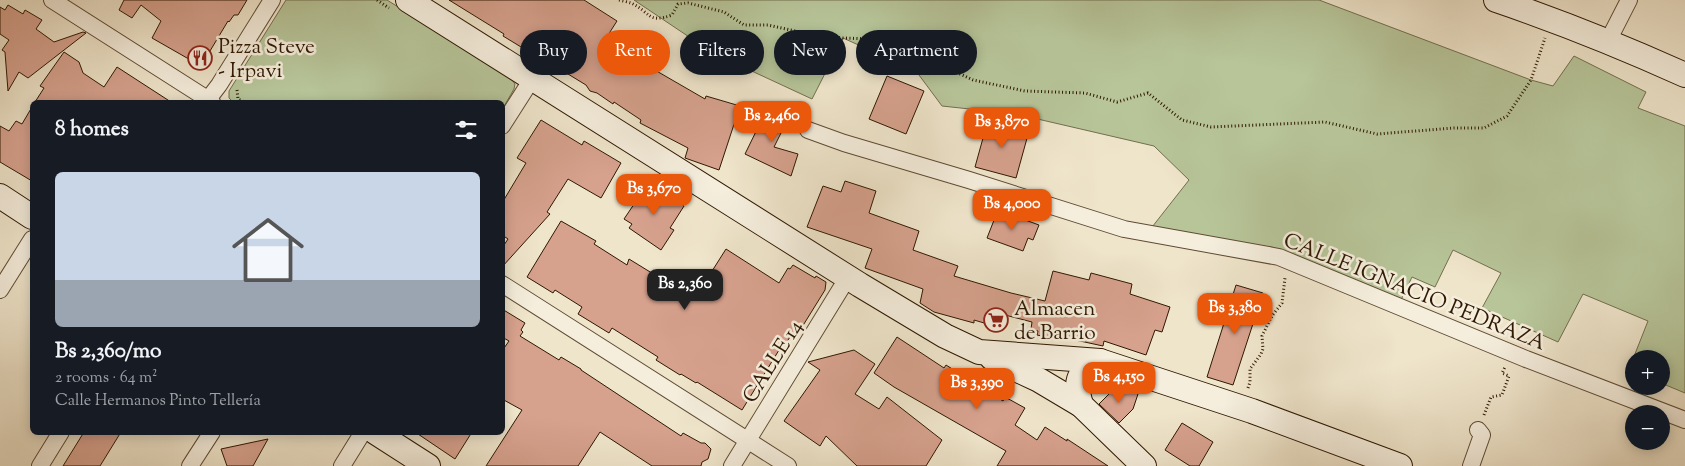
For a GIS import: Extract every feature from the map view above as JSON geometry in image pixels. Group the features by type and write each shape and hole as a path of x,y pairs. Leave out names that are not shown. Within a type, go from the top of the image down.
{"main road":[{"path":"408,0 945,336 1040,380 1081,405 1143,465"},
{"path":"1496,0 1608,41 1685,75"},
{"path":"0,196 30,216"},
{"path":"979,352 1100,361 1252,411 1400,466"},
{"path":"1081,405 1077,392 1078,378 1087,367 1100,361"},
{"path":"379,435 428,466"}],"street":[{"path":"52,0 206,100"},
{"path":"210,100 272,0"},
{"path":"1608,41 1629,0"},
{"path":"505,121 532,79"},
{"name":"CALLE IGNACIO PEDRAZA","path":"808,130 844,143 1124,229 1279,257 1526,360 1685,420"},
{"path":"0,290 30,242"},
{"name":"CALLE 14","path":"732,466 848,277"},
{"path":"505,286 788,466"},
{"path":"1471,466 1482,435 1478,430"},
{"path":"40,466 59,435"},
{"path":"190,466 210,435"},
{"path":"342,466 361,435"}],"path":[{"path":"619,0 630,3 651,18 656,19 672,15 678,4 688,3 724,12 744,25 768,25 813,35 843,38 899,40 939,64 973,80 1025,91 1085,93 1117,102 1148,93 1182,120 1212,127 1325,122 1377,134 1454,128 1484,128 1506,116 1531,80 1552,19"},
{"path":"1247,390 1250,382 1250,369 1263,349 1262,336 1272,316 1282,303 1288,260"},
{"path":"1478,430 1491,397 1502,395 1509,376 1502,373 1506,365"}],"green space":[{"path":"286,0 387,0 509,76 515,84 505,105 505,100 231,100 229,98 229,91"},
{"path":"634,0 1319,0 1531,80 1553,86 1574,56 1646,92 1638,108 1685,126 1685,393 1670,387 1670,350 1637,350 1648,321 1583,294 1558,342 1482,308 1501,273 1453,250 1435,287 1412,277 1401,300 1272,247 1145,236 1189,180 1154,146 1016,114 942,106 919,75 977,75 977,30 856,30 856,44 846,39 846,30 774,30 774,75 824,75 812,99 760,75 764,75 764,30 680,31"}],"building":[{"path":"124,0 247,0 238,15 234,15 228,21 201,66 152,38 161,21 141,5 132,18 119,10"},
{"path":"449,0 584,0 617,21 611,30 597,30 597,75 663,75 705,99 706,96 740,106 719,170 685,158 688,148 640,123 641,120 614,102 613,104 597,93 590,91 586,85 570,75 587,75 587,30 520,30 520,46 503,36 504,34"},
{"path":"8,5 23,14 25,10 42,20 36,29 54,42 83,32 86,33 28,78 19,72 8,91 5,52 2,50 9,40 0,34 0,7 5,10"},
{"path":"64,52 79,62 83,73 104,87 117,67 168,100 36,100 44,88 40,86"},
{"path":"887,76 924,91 906,134 869,119"},
{"path":"768,107 789,117 774,147 798,154 791,176 745,154"},
{"path":"30,110 30,180 0,162 0,126 9,131 16,121 22,124"},
{"path":"541,120 582,145 584,141 621,163 601,198 568,179 547,212 550,214 505,264 505,244 508,239 505,237 505,198 526,163 517,158"},
{"path":"988,120 1029,131 1016,178 975,167"},
{"path":"845,181 876,191 869,213 919,231 913,250 958,266 954,276 1045,301 1053,271 1089,280 1091,273 1132,284 1130,294 1170,307 1162,332 1155,330 1146,355 1104,341 1103,346 1057,336 1055,339 1037,335 1038,331 1031,329 1032,322 1005,315 1001,328 974,320 974,323 934,312 920,303 923,289 865,268 872,249 807,227 823,186 841,192"},
{"path":"649,182 684,206 670,228 674,230 661,250 629,228 632,224 624,219"},
{"path":"998,210 1039,225 1033,240 1028,238 1023,251 987,238"},
{"path":"561,221 596,241 594,244 627,265 629,259 686,294 698,274 707,279 726,249 779,283 788,268 790,269 793,265 826,282 825,290 794,340 790,337 786,343 784,342 742,410 697,382 680,375 656,360 658,357 612,328 609,333 578,314 582,307 555,290 553,293 527,277"},
{"path":"1236,285 1263,293 1233,385 1207,377"},
{"path":"505,311 525,323 520,336 559,360 561,357 581,369 681,436 683,433 701,443 705,443 711,449 708,459 702,462 701,466 652,466 600,432 578,466 486,466 522,410 505,401 505,347 509,341 505,339"},
{"path":"897,337 944,368 946,365 1003,401 1005,397 1025,408 1015,425 1037,440 1045,427 1108,466 997,466 1006,451 894,387 874,373"},
{"path":"854,350 875,364 855,394 879,409 887,397 942,440 926,466 857,466 826,436 820,446 784,421 820,370 808,362"},
{"path":"1123,389 1138,394 1133,409 1119,423 1099,404 1113,390 1120,397"},
{"path":"1182,423 1213,442 1199,466 1190,466 1165,450"},
{"path":"82,435 119,435 100,466 63,466"},
{"path":"419,435 470,435 455,459"},
{"path":"268,439 253,466 227,466 221,449"}],"place":[{"name":"Pizza Steve - Irpavi","path":"200,58"},
{"name":"Almacen de Barrio","path":"996,320"}]}
